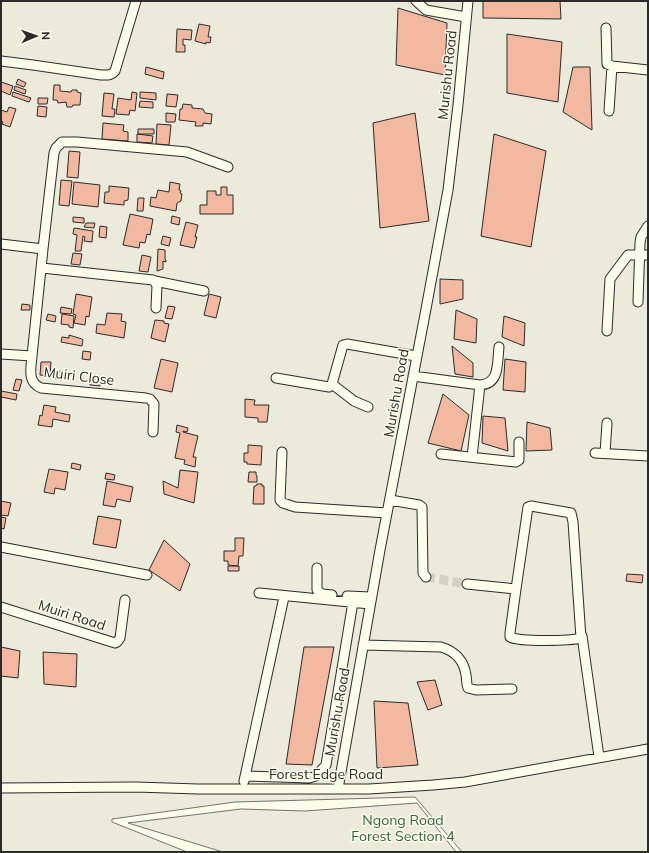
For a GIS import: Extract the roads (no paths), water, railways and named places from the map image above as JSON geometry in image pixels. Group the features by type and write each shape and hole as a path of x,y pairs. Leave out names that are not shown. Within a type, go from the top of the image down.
{"street":[{"path":"1,61 101,75 112,74 115,71 136,1"},
{"path":"416,1 426,10 466,17"},
{"name":"Murishu Road","path":"338,789 387,513 448,190 468,1"},
{"path":"606,28 606,62 612,66 648,70"},
{"path":"609,111 612,66"},
{"name":"Muiri Close","path":"153,432 154,404 150,399 41,388 36,386 32,381 30,374 54,153 56,148 62,142 69,141 187,152 228,167"},
{"path":"638,302 644,254 641,237 648,226"},
{"path":"1,244 44,249"},
{"path":"607,331 610,279 628,255 644,254"},
{"path":"42,268 149,279 204,290"},
{"path":"155,281 157,287 156,308"},
{"path":"276,378 329,387 332,384 343,345 347,344 416,356"},
{"path":"413,376 480,386 486,385 492,382 495,377 499,347"},
{"path":"1,354 32,356"},
{"path":"332,384 354,401 368,407"},
{"path":"472,457 480,386"},
{"path":"605,453 607,422"},
{"path":"441,454 504,462 517,462 519,442"},
{"path":"282,452 280,500 283,503 295,507 387,513"},
{"path":"595,453 648,456"},
{"path":"390,500 419,505 422,507 422,573 426,577"},
{"path":"582,636 580,639 524,639 510,637 529,506 569,511 572,514 582,636 599,757"},
{"path":"1,547 147,575"},
{"path":"317,568 317,588 320,593 371,601"},
{"path":"468,584 516,589"},
{"path":"259,593 353,602 371,601"},
{"path":"242,788 284,596"},
{"name":"Muiri Road","path":"1,607 115,643 118,642 120,638 124,600"},
{"path":"245,776 308,778 316,776 326,765 353,602"},
{"path":"363,645 441,647 448,649 462,662 465,668 468,688 476,690 512,688"},
{"name":"Forest Edge Road","path":"1,788 136,787 198,789 338,789 433,785 465,782 648,749"}],"tunnel":[{"path":"426,577 467,584"}],"park label":[{"name":"Ngong Road Forest Section 4","path":"403,828"}]}
